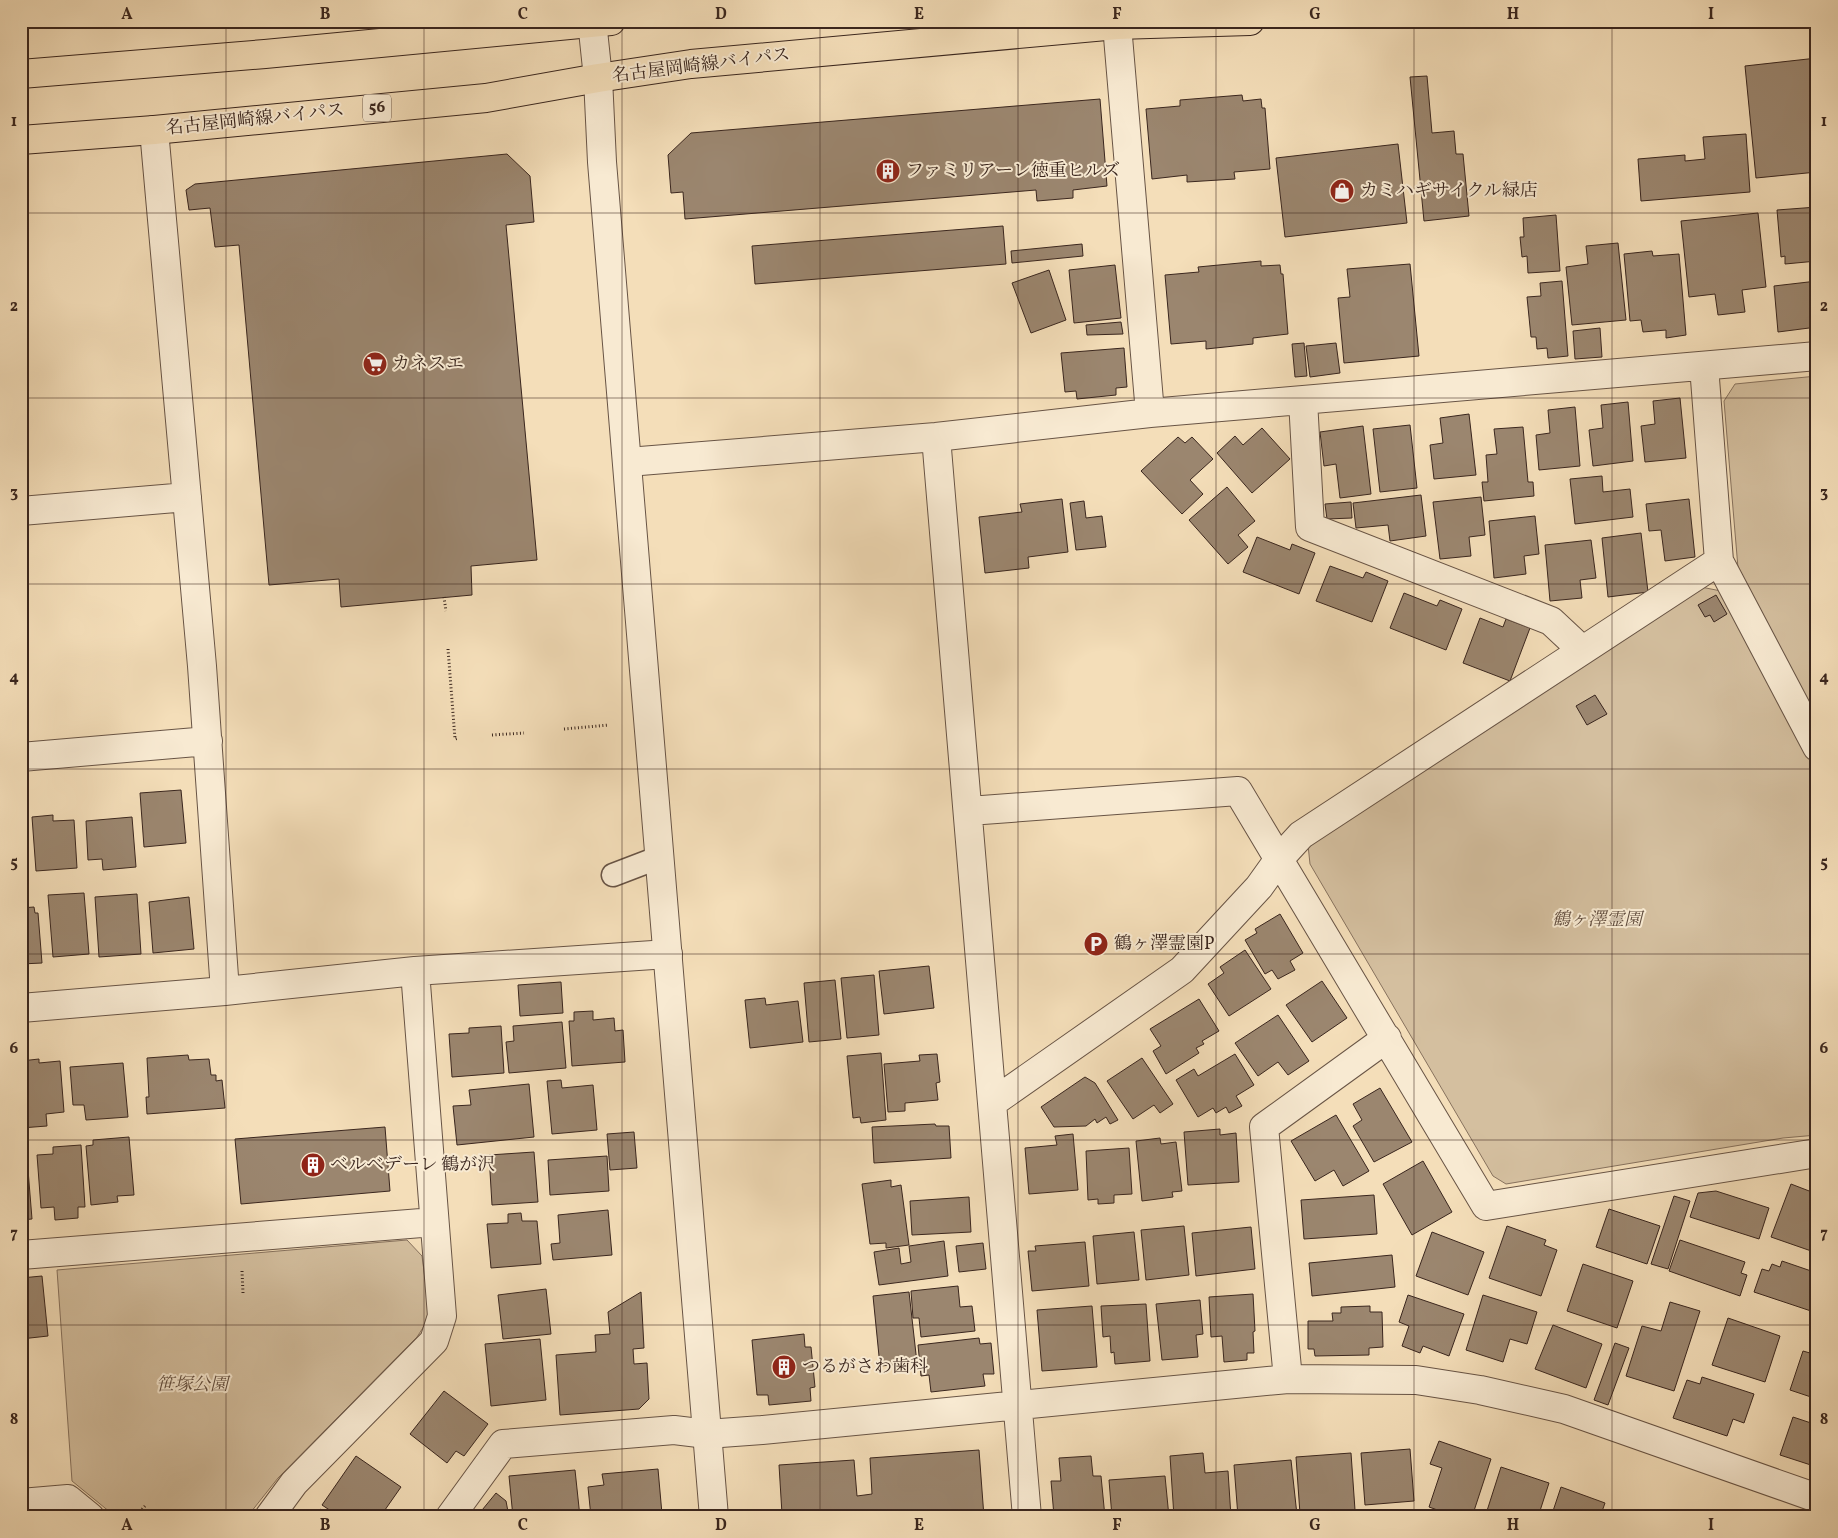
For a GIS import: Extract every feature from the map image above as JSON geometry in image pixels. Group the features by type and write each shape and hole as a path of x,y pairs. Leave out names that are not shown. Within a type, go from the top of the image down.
{"main road":[{"name":"名古屋岡崎線バイパス","path":"154,130 486,98 692,64 1116,25 1250,21"},
{"path":"21,74 265,54 598,22"},
{"name":"56","path":"21,140 154,130"}],"street":[{"path":"598,22 598,78 603,172 714,1517"},
{"path":"1116,25 1150,413"},
{"path":"154,130 187,496 210,666 208,741 225,991"},
{"path":"628,462 936,437 1150,413 1817,356"},
{"path":"1704,366 1719,561 1817,746"},
{"path":"1303,400 1310,527 1550,622 1582,650"},
{"path":"936,437 1027,1517"},
{"path":"21,511 187,496"},
{"path":"992,1103 1182,970 1259,887 1279,859 1301,835 1719,561"},
{"path":"21,757 208,741"},
{"path":"968,811 1238,791 1486,1206 1817,1153"},
{"path":"21,1008 225,991 415,972 668,954"},
{"path":"269,1517 294,1483 434,1341 442,1316 415,972"},
{"path":"1288,1379 1264,1127 1387,1038"},
{"path":"21,1255 434,1222"},
{"path":"450,1517 503,1444 674,1430 707,1434 1288,1379 1416,1380 1480,1390 1564,1409 1817,1498"},
{"path":"21,1503 68,1499 90,1517"}],"lane":[{"path":"612,867 660,858"}],"path":[{"path":"444,597 446,612"},
{"path":"448,649 455,738 458,738"},
{"path":"564,729 609,725"},
{"path":"492,736 524,732"},
{"path":"135,1517 145,1506"}],"green space":[{"path":"1817,376 1817,718 1738,568 1724,401 1735,384"},
{"name":"鶴ヶ澤霊園","path":"1701,587 1721,591 1817,773 1817,1135 1783,1138 1506,1184 1493,1176 1310,864 1308,845"},
{"name":"笹塚公園","path":"407,1240 422,1256 430,1317 417,1337 278,1478 247,1517 116,1517 72,1481 57,1270"}],"building":[{"path":"1817,58 1817,172 1756,178 1745,66"},
{"path":"1427,76 1432,133 1454,131 1456,154 1463,154 1469,216 1424,221 1410,77"},
{"path":"1242,95 1243,101 1261,99 1262,108 1265,108 1270,169 1234,172 1235,179 1187,182 1187,175 1152,179 1146,109 1180,106 1180,100"},
{"name":"ファミリアーレ徳重ヒルズ","path":"1100,99 1107,186 1073,190 1073,198 1037,201 1036,190 685,219 683,192 671,193 668,155 691,133"},
{"path":"1746,134 1750,192 1641,201 1638,159 1685,155 1685,161 1705,159 1703,137"},
{"name":"カミハギサイクル緑店","path":"1398,144 1407,223 1285,237 1276,158"},
{"path":"507,154 530,176 534,222 506,225 537,560 471,566 472,595 341,607 339,579 269,585 239,245 215,247 210,208 189,210 186,190 195,184"},
{"path":"1817,207 1817,261 1785,264 1785,256 1781,257 1777,210"},
{"path":"1758,213 1766,287 1742,290 1745,312 1718,315 1715,294 1689,297 1681,221"},
{"path":"1556,215 1560,271 1528,273 1527,256 1522,257 1520,237 1524,237 1523,218"},
{"path":"1003,226 1006,264 755,284 752,246"},
{"path":"1618,243 1626,320 1572,325 1566,267 1588,264 1586,246"},
{"path":"1082,244 1083,256 1012,263 1011,251"},
{"path":"1652,251 1653,256 1679,254 1686,335 1666,338 1666,330 1643,332 1641,320 1630,321 1624,254"},
{"path":"1261,261 1261,266 1280,265 1281,274 1283,274 1288,334 1253,338 1253,344 1206,349 1206,341 1171,344 1165,275 1199,272 1198,267"},
{"path":"1410,264 1419,356 1344,363 1338,298 1350,297 1347,269"},
{"path":"1115,265 1121,318 1074,323 1069,270"},
{"path":"1049,270 1066,320 1031,333 1012,283"},
{"path":"1562,281 1568,356 1548,358 1547,348 1537,349 1536,337 1531,337 1527,297 1541,296 1540,283"},
{"path":"1817,281 1817,327 1778,332 1774,286"},
{"path":"1121,322 1123,334 1087,335 1086,325"},
{"path":"1600,328 1602,357 1575,359 1573,331"},
{"path":"1304,343 1307,376 1295,377 1292,344"},
{"path":"1336,343 1340,373 1310,377 1306,346"},
{"path":"1124,348 1127,387 1116,388 1116,395 1077,399 1076,391 1065,392 1061,353"},
{"path":"1680,398 1686,458 1645,462 1641,426 1655,424 1653,401"},
{"path":"1628,402 1633,461 1593,466 1589,430 1603,428 1601,405"},
{"path":"1575,407 1580,466 1539,470 1536,435 1550,433 1548,410"},
{"path":"1469,414 1476,475 1434,479 1430,445 1443,443 1440,418"},
{"path":"1410,425 1417,488 1380,492 1373,429"},
{"path":"1363,426 1371,494 1340,498 1336,464 1324,466 1320,432"},
{"path":"1523,427 1528,482 1533,482 1534,496 1484,501 1482,482 1488,482 1486,455 1497,454 1494,429"},
{"path":"1262,428 1290,459 1252,493 1217,453 1235,436 1243,445"},
{"path":"1178,437 1185,443 1192,437 1213,459 1190,480 1203,494 1182,514 1141,471"},
{"path":"1602,476 1603,492 1630,489 1633,517 1575,524 1570,479"},
{"path":"1227,487 1255,521 1238,535 1248,547 1228,564 1189,520"},
{"path":"1421,495 1426,536 1390,541 1388,525 1356,528 1353,503"},
{"path":"1481,497 1485,535 1469,537 1471,556 1440,559 1433,502"},
{"path":"1062,499 1068,552 1028,557 1029,568 985,573 979,517 1022,512 1020,504"},
{"path":"1689,499 1695,557 1665,561 1661,530 1649,531 1646,504"},
{"path":"1084,501 1086,518 1102,516 1106,547 1076,550 1070,503"},
{"path":"1351,502 1352,518 1327,519 1325,504"},
{"path":"1535,516 1539,554 1524,556 1526,574 1494,578 1489,521"},
{"path":"1641,533 1648,592 1608,597 1602,538"},
{"path":"1257,537 1290,550 1292,544 1315,553 1299,594 1243,572"},
{"path":"1591,540 1596,578 1580,580 1582,598 1550,601 1545,545"},
{"path":"1330,566 1363,578 1366,572 1388,581 1372,622 1316,601"},
{"path":"1404,593 1437,606 1440,600 1462,609 1446,650 1390,628"},
{"path":"1716,595 1727,614 1714,622 1710,615 1705,617 1698,605"},
{"path":"1480,618 1503,627 1506,619 1530,628 1510,681 1463,663"},
{"path":"1595,695 1607,714 1587,725 1576,706"},
{"path":"181,790 186,843 144,847 140,793"},
{"path":"53,815 53,821 74,820 77,868 36,871 32,817"},
{"path":"132,817 136,867 103,870 102,859 88,860 86,821"},
{"path":"21,821 24,855 26,855 27,872 21,872"},
{"path":"84,893 89,954 53,957 48,895"},
{"path":"137,894 141,954 99,957 95,897"},
{"path":"189,897 194,949 153,953 149,902"},
{"path":"34,907 35,913 38,913 42,963 21,964 21,908"},
{"path":"1280,914 1303,953 1290,961 1295,970 1278,979 1272,970 1265,974 1245,940 1257,933 1255,929"},
{"path":"1245,950 1271,989 1229,1016 1208,984 1224,973 1220,967"},
{"path":"929,966 934,1008 884,1014 879,971"},
{"path":"874,975 879,1035 847,1038 841,978"},
{"path":"835,980 841,1039 809,1042 804,983"},
{"path":"1322,981 1347,1018 1312,1042 1286,1005"},
{"path":"561,982 563,1013 520,1016 518,985"},
{"path":"765,998 766,1005 798,1001 803,1042 750,1048 745,1000"},
{"path":"1199,999 1219,1031 1202,1041 1204,1044 1196,1048 1199,1053 1166,1074 1153,1051 1161,1046 1150,1029"},
{"path":"593,1011 593,1020 614,1018 615,1031 623,1030 625,1062 572,1066 569,1021 574,1021 574,1012"},
{"path":"1278,1015 1309,1061 1288,1075 1278,1062 1258,1076 1235,1043"},
{"path":"562,1022 566,1068 509,1073 506,1042 514,1041 513,1026"},
{"path":"501,1026 504,1073 452,1077 449,1034 469,1033 469,1028"},
{"path":"881,1053 886,1120 861,1123 860,1117 853,1118 847,1056"},
{"path":"937,1054 940,1082 936,1083 938,1100 905,1103 905,1111 888,1112 884,1064 920,1061 919,1055"},
{"path":"1235,1054 1254,1085 1236,1096 1242,1106 1229,1113 1226,1107 1216,1113 1213,1108 1198,1117 1176,1080 1194,1069 1198,1076"},
{"path":"188,1055 189,1060 209,1059 211,1075 216,1075 216,1081 222,1080 225,1108 147,1114 146,1097 149,1097 147,1058"},
{"path":"1142,1058 1173,1104 1160,1113 1154,1105 1133,1119 1107,1081"},
{"path":"39,1059 39,1063 60,1061 64,1112 46,1114 47,1126 21,1128 21,1061"},
{"path":"123,1063 128,1117 86,1120 84,1105 73,1105 70,1067"},
{"path":"1085,1077 1095,1083 1118,1120 1110,1124 1106,1117 1097,1123 1095,1119 1086,1126 1054,1127 1041,1107"},
{"path":"561,1080 562,1088 593,1085 597,1130 552,1134 547,1081"},
{"path":"529,1084 534,1137 457,1145 453,1106 471,1105 469,1090"},
{"path":"1380,1088 1412,1142 1374,1162 1353,1126 1362,1120 1353,1104"},
{"path":"1336,1115 1369,1171 1343,1186 1334,1170 1315,1181 1291,1141"},
{"path":"935,1124 936,1126 949,1126 951,1158 874,1163 872,1127"},
{"name":"ベルベデーレ 鶴が沢","path":"385,1127 390,1191 241,1204 235,1139"},
{"path":"1220,1129 1220,1135 1236,1133 1239,1182 1188,1185 1184,1132"},
{"path":"634,1132 637,1168 610,1170 607,1134"},
{"path":"1073,1134 1078,1190 1029,1194 1025,1148 1057,1145 1055,1136"},
{"path":"129,1137 134,1195 117,1196 118,1202 91,1205 86,1146 93,1145 93,1140"},
{"path":"1160,1138 1161,1144 1176,1142 1182,1191 1172,1192 1173,1197 1142,1201 1136,1141"},
{"path":"21,1145 26,1145 32,1219 21,1220"},
{"path":"81,1145 85,1207 78,1207 78,1218 55,1220 54,1207 41,1208 37,1155 53,1154 53,1147"},
{"path":"1129,1148 1132,1194 1114,1195 1114,1203 1098,1204 1098,1199 1088,1200 1086,1151"},
{"path":"534,1152 538,1202 492,1205 489,1155"},
{"path":"607,1156 609,1191 550,1195 548,1160"},
{"path":"1423,1161 1452,1212 1412,1235 1383,1184"},
{"path":"891,1180 891,1187 901,1185 909,1245 886,1248 886,1243 870,1244 862,1184"},
{"path":"1791,1184 1817,1194 1817,1253 1771,1237"},
{"path":"1716,1191 1769,1208 1759,1239 1690,1217 1698,1193"},
{"path":"1374,1195 1377,1234 1304,1239 1301,1200"},
{"path":"1674,1196 1690,1201 1668,1269 1651,1264"},
{"path":"969,1197 971,1232 912,1235 910,1201"},
{"path":"1609,1209 1660,1226 1647,1264 1596,1247"},
{"path":"608,1210 612,1255 553,1260 551,1244 560,1243 558,1215"},
{"path":"521,1213 522,1221 537,1221 541,1264 491,1268 487,1224 508,1223 508,1214"},
{"path":"1184,1226 1189,1275 1146,1280 1141,1230"},
{"path":"1507,1226 1546,1240 1544,1245 1557,1250 1541,1296 1489,1278"},
{"path":"1251,1227 1255,1269 1196,1276 1192,1233"},
{"path":"1134,1232 1139,1280 1097,1284 1093,1236"},
{"path":"1432,1232 1484,1252 1468,1295 1416,1276"},
{"path":"1680,1240 1745,1262 1741,1273 1747,1275 1740,1296 1669,1271"},
{"path":"944,1241 948,1276 879,1285 874,1252 899,1248 901,1264 911,1262 909,1246"},
{"path":"1085,1242 1089,1286 1032,1291 1028,1251 1036,1251 1035,1246"},
{"path":"983,1243 986,1269 959,1272 956,1246"},
{"path":"1392,1255 1395,1287 1312,1296 1309,1263"},
{"path":"1782,1261 1817,1273 1817,1313 1754,1292 1762,1269 1769,1271 1772,1264 1780,1267"},
{"path":"1583,1264 1633,1281 1617,1328 1567,1311"},
{"path":"42,1276 48,1336 21,1339 21,1278"},
{"path":"958,1286 960,1307 972,1306 975,1331 921,1337 919,1318 913,1318 911,1291"},
{"path":"546,1289 551,1334 503,1339 498,1295"},
{"path":"641,1292 644,1348 633,1349 634,1364 647,1363 649,1399 639,1409 560,1415 556,1355 596,1352 595,1335 610,1334 608,1312"},
{"path":"909,1292 917,1363 880,1366 873,1296"},
{"path":"1253,1294 1254,1353 1247,1353 1247,1360 1224,1362 1222,1336 1211,1337 1209,1297"},
{"path":"1408,1295 1464,1314 1449,1356 1423,1346 1420,1353 1402,1346 1409,1326 1399,1322"},
{"path":"1483,1295 1537,1312 1527,1344 1510,1339 1503,1362 1466,1350"},
{"path":"1200,1300 1203,1334 1196,1335 1198,1357 1162,1360 1156,1304"},
{"path":"1670,1302 1700,1311 1674,1391 1626,1376 1642,1326 1661,1331"},
{"path":"1146,1304 1150,1361 1115,1364 1114,1352 1111,1353 1110,1336 1103,1337 1101,1306"},
{"path":"1092,1306 1097,1367 1042,1371 1037,1310"},
{"path":"1370,1306 1370,1312 1382,1312 1383,1347 1369,1348 1369,1355 1315,1356 1314,1349 1308,1349 1308,1321 1333,1321 1332,1313 1341,1313 1341,1307"},
{"path":"1728,1318 1780,1336 1765,1382 1712,1365"},
{"path":"1553,1325 1602,1344 1586,1388 1535,1369"},
{"name":"つるがさわ歯科","path":"804,1334 805,1347 811,1347 815,1387 810,1388 811,1401 769,1405 768,1395 757,1395 752,1340"},
{"path":"979,1338 980,1344 991,1343 994,1374 983,1374 985,1386 931,1392 929,1375 921,1376 918,1345"},
{"path":"540,1339 546,1400 491,1406 485,1344"},
{"path":"1615,1343 1629,1348 1608,1405 1594,1400"},
{"path":"1803,1351 1817,1355 1817,1399 1790,1390"},
{"path":"1702,1377 1754,1394 1744,1423 1733,1419 1727,1436 1673,1418 1687,1380 1700,1384"},
{"path":"444,1391 488,1424 464,1456 456,1451 447,1463 410,1434"},
{"path":"1793,1417 1817,1425 1817,1467 1780,1455"},
{"path":"1439,1441 1491,1459 1472,1517 1457,1517 1429,1507 1442,1468 1430,1464"},
{"path":"1410,1449 1414,1501 1365,1505 1361,1453"},
{"path":"979,1450 984,1517 768,1517 767,1515 782,1514 779,1465 854,1460 857,1496 872,1494 870,1458"},
{"path":"1203,1453 1205,1473 1228,1471 1231,1517 1174,1517 1170,1456"},
{"path":"1351,1453 1355,1510 1300,1514 1296,1457"},
{"path":"356,1456 401,1487 380,1517 340,1517 322,1505"},
{"path":"1091,1456 1093,1476 1101,1476 1105,1517 1054,1516 1051,1481 1061,1481 1059,1458"},
{"path":"1291,1460 1297,1515 1238,1517 1234,1465"},
{"path":"1501,1467 1549,1483 1538,1517 1485,1517"},
{"path":"658,1469 662,1514 632,1517 591,1517 588,1487 604,1485 602,1474"},
{"path":"575,1470 580,1517 513,1517 509,1476"},
{"path":"1165,1476 1169,1517 1112,1517 1109,1480"},
{"path":"1561,1487 1605,1503 1600,1517 1551,1517"},
{"path":"496,1493 506,1501 509,1517 480,1517 478,1515"},
{"path":"320,1509 331,1517 315,1517"}],"place":[{"name":"ファミリアーレ徳重ヒルズ","path":"888,171"},
{"name":"カミハギサイクル緑店","path":"1342,191"},
{"name":"カネスエ","path":"375,364"},
{"name":"鶴ヶ澤霊園P","path":"1096,944"},
{"name":"ベルベデーレ 鶴が沢","path":"313,1165"},
{"name":"つるがさわ歯科","path":"784,1367"}]}
